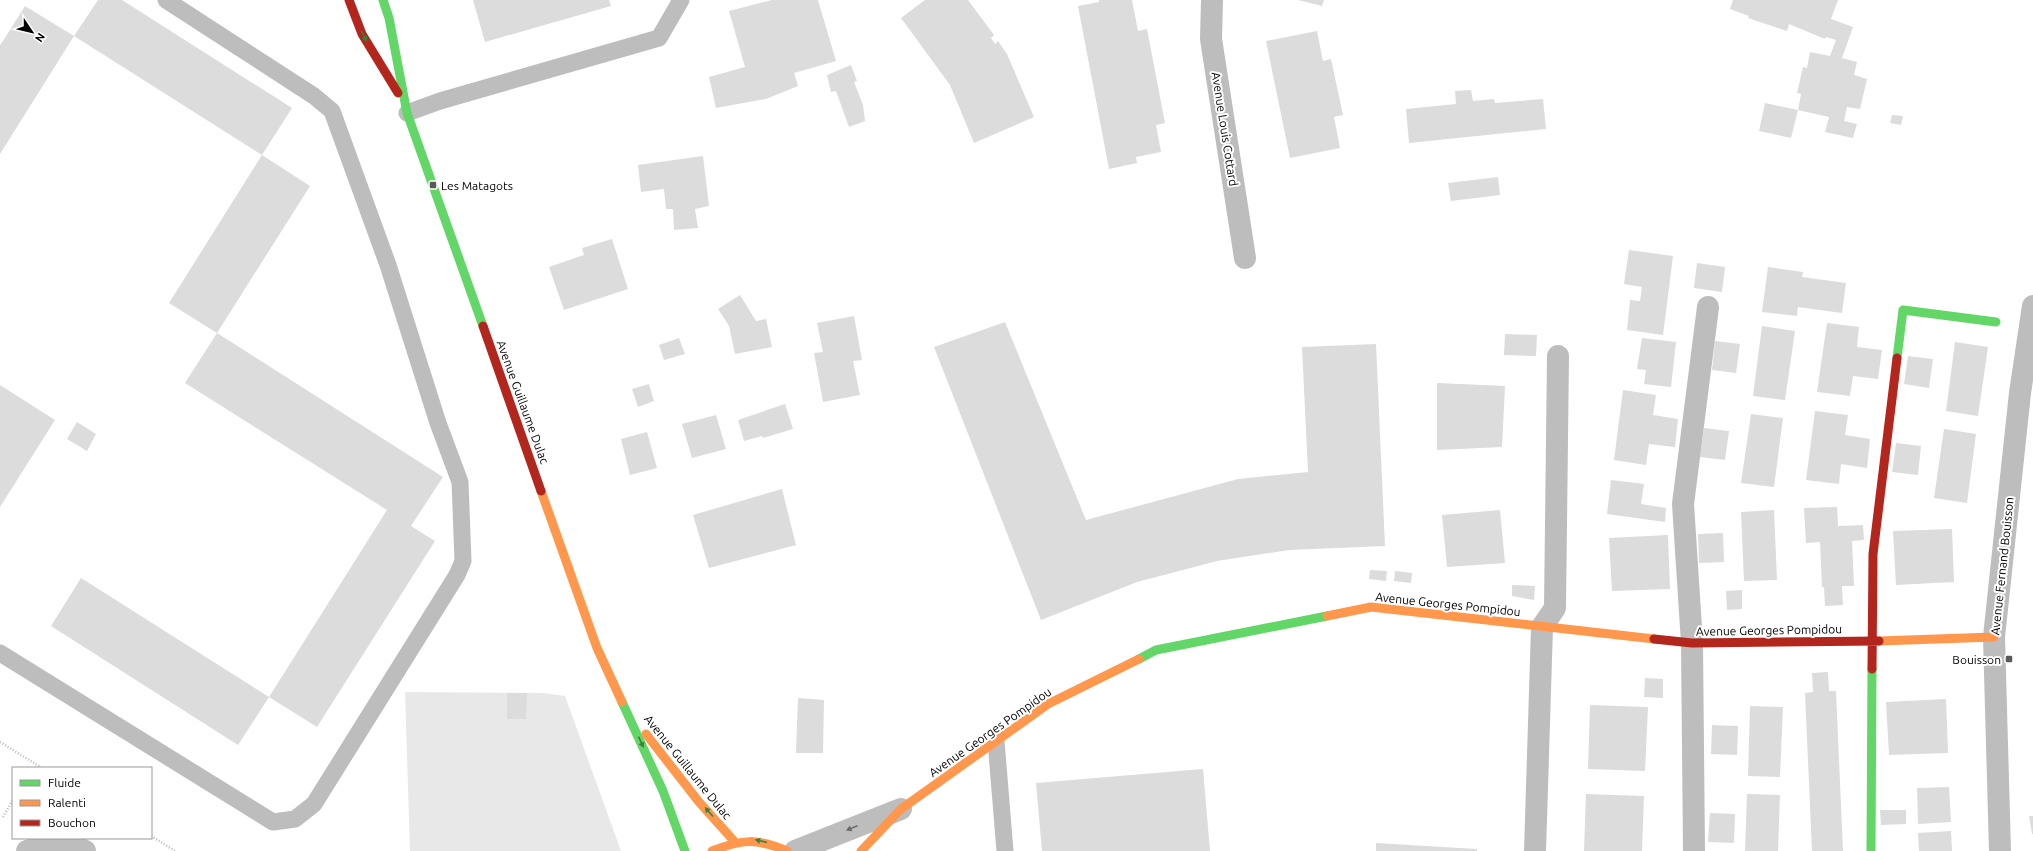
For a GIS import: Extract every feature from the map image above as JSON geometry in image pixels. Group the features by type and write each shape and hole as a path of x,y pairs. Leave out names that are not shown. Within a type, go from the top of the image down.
{"street":[{"name":"Avenue Guillaume Dulac","path":"349,0 362,34 406,108"},
{"name":"Avenue Guillaume Dulac","path":"384,0 389,18 406,108 597,648 663,791 684,851"},
{"name":"Avenue Louis Cottard","path":"1212,0 1211,39 1245,258"},
{"name":"Avenue Fernand Bouisson","path":"2000,851 1994,637 2020,394 2033,306"},
{"path":"1694,851 1692,643 1683,504 1708,307"},
{"path":"1871,851 1871,641 1873,554 1903,310 1996,322"},
{"path":"1535,851 1542,627 1555,608 1558,356"},
{"name":"Avenue Georges Pompidou","path":"861,851 901,809 1048,704 1156,650 1371,607 1692,643 1871,641 1994,637"},
{"name":"Avenue Guillaume Dulac","path":"624,707 699,802 734,841"},
{"path":"795,851 901,809"},
{"path":"712,851 734,841 754,840 773,844 787,851"},
{"path":"27,851 47,844 66,842 85,851"}],"lane":[{"path":"0,653 273,822 295,819 314,804 457,575 463,561 460,482 438,423 388,265 332,111 314,96 166,0"},
{"path":"406,108 440,101 659,38 681,0"},
{"path":"996,741 1005,851"}],"path":[{"path":"0,742 40,767"},
{"path":"3,817 12,802"},
{"path":"152,837 175,851"}],"shaded area":[{"path":"405,692 544,693 565,696 621,851 410,851"}],"building":[{"path":"98,0 122,0 292,108 262,155 74,36"},
{"path":"473,0 609,0 611,6 485,42"},
{"path":"772,0 818,0 836,61 794,73 798,86 766,99 716,108 709,77 745,67 729,11"},
{"path":"925,0 968,0 994,35 991,38 995,44 998,41 1007,54 1034,117 974,143 950,85 901,18"},
{"path":"1099,0 1132,0 1138,31 1147,29 1165,123 1156,125 1161,152 1136,157 1137,163 1109,169 1078,6 1099,2"},
{"path":"1298,0 1324,0 1322,6"},
{"path":"1733,0 1838,0 1831,19 1853,27 1842,58 1857,62 1854,75 1867,79 1860,109 1847,107 1844,121 1857,124 1853,138 1825,132 1829,117 1798,110 1801,94 1797,93 1803,67 1807,68 1810,52 1830,56 1836,40 1826,37 1825,39 1789,24 1787,31 1748,18 1749,16 1730,9"},
{"path":"25,6 74,36 0,154 0,45"},
{"path":"1317,31 1323,61 1331,59 1343,115 1334,117 1340,148 1290,158 1266,41"},
{"path":"851,65 857,81 854,82 863,105 865,121 849,127 836,91 831,92 827,75"},
{"path":"1471,90 1473,101 1494,99 1495,103 1543,99 1546,129 1409,143 1406,109 1456,104 1455,91"},
{"path":"1765,103 1798,110 1791,138 1759,131"},
{"path":"1892,115 1903,116 1901,125 1890,123"},
{"path":"262,155 310,186 217,333 169,303"},
{"path":"703,156 709,206 695,209 698,228 674,230 673,209 666,209 664,189 641,192 638,165"},
{"path":"1498,177 1500,195 1451,201 1448,183"},
{"path":"612,239 628,289 564,310 549,267 584,255 582,248"},
{"path":"1629,250 1673,256 1663,335 1627,330 1630,300 1640,301 1642,287 1624,284"},
{"path":"1697,263 1725,267 1722,292 1694,288"},
{"path":"1768,267 1803,272 1802,277 1846,283 1842,313 1798,307 1797,316 1762,312"},
{"path":"740,295 756,321 766,319 772,347 735,354 729,326 718,309"},
{"path":"854,316 862,360 853,361 860,395 823,402 814,353 823,352 817,323"},
{"path":"1005,322 1086,520 1238,479 1308,472 1302,347 1376,344 1385,546 1289,550 1217,561 1137,582 1041,620 934,347"},
{"path":"1827,323 1859,327 1857,347 1882,350 1878,379 1853,376 1850,396 1817,392"},
{"path":"1762,326 1795,331 1785,400 1753,396"},
{"path":"217,333 443,477 411,526 435,541 317,727 269,697 387,510 185,383"},
{"path":"1505,334 1537,335 1536,356 1504,355"},
{"path":"679,338 685,354 664,360 659,345"},
{"path":"1642,338 1676,342 1671,387 1644,384 1646,370 1637,369"},
{"path":"1715,341 1740,344 1736,373 1712,370"},
{"path":"1955,342 1988,347 1978,416 1946,411"},
{"path":"1908,356 1933,359 1929,388 1904,384"},
{"path":"1437,383 1505,386 1502,447 1437,450"},
{"path":"649,384 654,401 638,407 632,389"},
{"path":"0,385 55,420 0,507"},
{"path":"1623,390 1656,395 1653,415 1678,419 1675,447 1649,444 1646,465 1614,460"},
{"path":"785,404 793,429 763,438 762,436 744,441 738,420"},
{"path":"1815,411 1848,415 1845,435 1870,439 1867,468 1841,464 1839,484 1806,480"},
{"path":"1751,414 1783,418 1774,487 1741,483"},
{"path":"716,415 726,449 692,458 682,424"},
{"path":"77,422 96,434 87,451 67,439"},
{"path":"1704,428 1729,431 1725,460 1700,457"},
{"path":"1944,429 1976,434 1967,503 1934,498"},
{"path":"647,432 657,468 630,475 621,439"},
{"path":"1896,443 1921,446 1918,475 1892,472"},
{"path":"1611,480 1644,484 1641,504 1666,508 1665,522 1607,514"},
{"path":"782,489 796,545 709,568 693,515"},
{"path":"1837,507 1838,526 1863,525 1864,540 1852,541 1854,586 1842,586 1843,605 1825,606 1824,587 1822,587 1820,542 1806,543 1804,508"},
{"path":"1500,510 1505,563 1447,567 1442,515"},
{"path":"1774,510 1777,580 1744,581 1741,512"},
{"path":"1952,529 1954,582 1896,585 1893,531"},
{"path":"1723,533 1724,562 1699,563 1698,534"},
{"path":"1668,535 1670,589 1612,591 1609,538"},
{"path":"1370,570 1387,571 1386,581 1369,579"},
{"path":"1395,571 1412,573 1411,583 1394,581"},
{"path":"81,578 269,697 238,745 51,626"},
{"path":"1512,585 1535,586 1534,600 1512,596"},
{"path":"1742,590 1742,609 1727,610 1726,591"},
{"path":"1828,672 1829,691 1836,691 1843,851 1812,851 1805,693 1813,692 1812,673"},
{"path":"1645,678 1663,679 1663,698 1644,697"},
{"path":"507,693 527,693 526,719 507,719"},
{"path":"798,698 824,700 823,753 796,753"},
{"path":"1946,699 1948,753 1889,755 1886,702"},
{"path":"1590,705 1648,707 1645,771 1588,769"},
{"path":"1750,706 1783,707 1780,777 1748,776"},
{"path":"1712,725 1738,726 1737,755 1711,754"},
{"path":"1203,769 1210,851 1042,851 1036,783"},
{"path":"1949,787 1951,822 1918,824 1917,788"},
{"path":"1586,794 1644,796 1642,851 1584,851"},
{"path":"1747,794 1780,795 1778,851 1745,851"},
{"path":"1880,810 1906,810 1906,824 1881,825"},
{"path":"1710,813 1735,814 1734,843 1708,842"},
{"path":"2029,816 2033,816 2033,834 2032,834"},
{"path":"1951,831 1952,851 1919,851 1918,833"},
{"path":"1376,843 1477,849 1477,851 1376,851"}],"traffic: fast":[{"path":"383,0 389,18 407,113 483,326"},
{"path":"1897,358 1903,310 1996,322"},
{"path":"1139,659 1156,650 1327,616"},
{"path":"1871,851 1872,669"},
{"path":"622,702 663,791 685,851"}],"traffic: slow":[{"path":"541,491 597,648 622,702"},
{"path":"1327,616 1371,607 1654,639"},
{"path":"1879,641 1994,637"},
{"path":"861,851 901,809 1048,704 1139,659"},
{"path":"646,734 699,802 734,841"},
{"path":"712,851 741,842 758,842 787,851"}],"traffic: jam":[{"path":"349,0 362,34 398,93"},
{"path":"483,326 541,491"},
{"path":"1872,669 1873,554 1897,358"},
{"path":"1654,639 1692,643 1879,641"}],"place":[{"name":"Les Matagots","path":"433,185"},
{"name":"Bouisson","path":"2009,659"}]}
